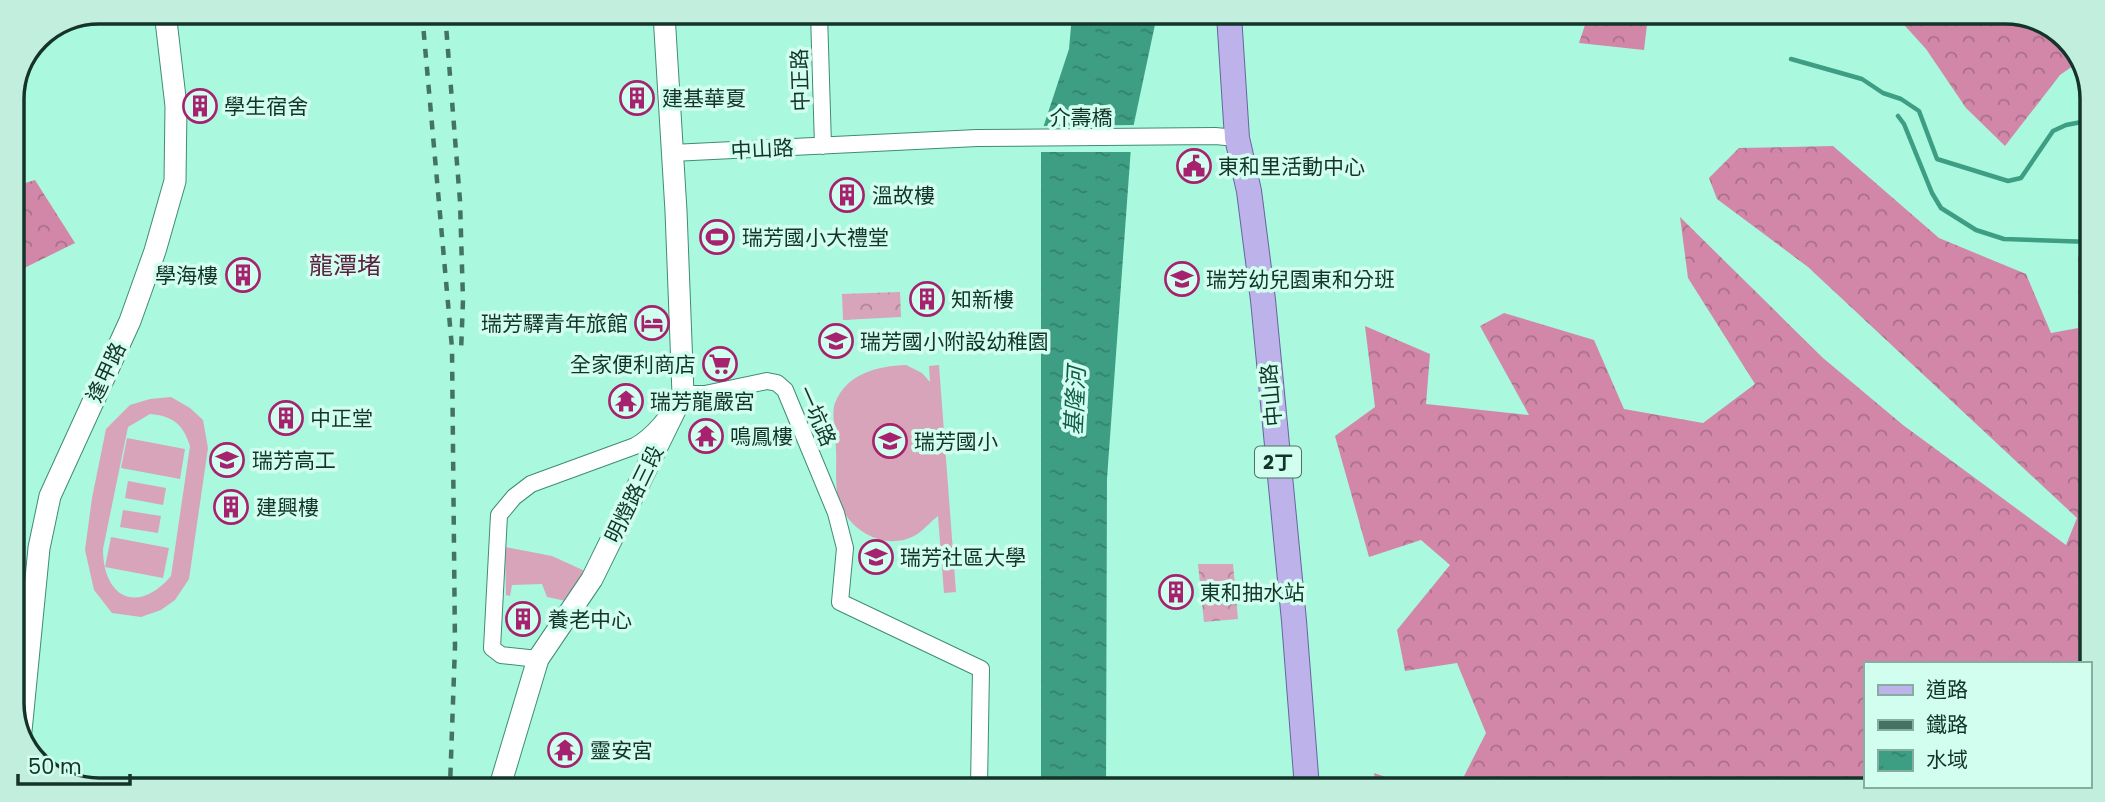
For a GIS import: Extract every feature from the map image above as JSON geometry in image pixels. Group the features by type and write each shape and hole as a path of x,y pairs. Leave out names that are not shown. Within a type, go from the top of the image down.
{"main road":[{"name":"2丁","path":"1230,24 1237,138"},
{"name":"中山路","path":"1237,138 1249,191 1263,300 1306,778"}],"street":[{"name":"逢甲路","path":"25,691 44,515 130,321 155,251 175,181 176,106 166,24"},
{"name":"明燈路三段","path":"502,778 538,659 592,579 683,394 665,24"},
{"name":"中正路","path":"818,24 823,146"},
{"name":"中山路","path":"672,153 977,138"},
{"name":"介壽橋","path":"977,138 1237,138"},
{"name":"一坑路","path":"683,394 705,394 767,381 777,383 785,390 839,525 845,548 840,601 981,669 979,778"},
{"path":"538,659 501,655 492,648 499,515 514,497 531,484 635,446 646,439 666,418 683,394"}],"green space":[{"path":"1585,24 1647,24 1644,50 1579,43"},
{"path":"1903,24 2015,25 2029,28 2047,37 2065,54 2072,66 2060,75 2005,146 1966,108 1926,49"},
{"path":"1833,146 1939,238 2026,274 2051,333 2078,328 2080,256 2080,662 1864,662 1864,778 1463,778 1486,733 1457,663 1405,671 1397,630 1450,565 1421,540 1369,557 1335,436 1375,407 1365,326 1430,354 1426,404 1529,415 1480,326 1504,313 1594,340 1624,409 1703,423 1755,384 1688,278 1680,217 1823,358 1903,425 2066,545 2077,518 1808,267 1717,199 1709,178 1739,148"},
{"path":"35,180 75,243 24,268 24,183"},
{"path":"900,292 901,317 843,320 842,294"},
{"path":"906,365 922,373 930,382 929,366 939,365 956,592 944,593 938,516 914,536 903,540 880,540 860,530 852,522 838,498 834,407 840,393 864,373"},
{"path":"171,397 190,408 203,420 208,448 189,579 175,600 161,610 141,617 112,613 94,590 85,550 106,429 130,405","holes":["150,414 176,422 190,446 171,576 159,588 135,598 125,596 109,579 103,549 128,427"]},
{"path":"127,438 185,449 180,479 121,468"},
{"path":"128,481 166,488 163,505 125,498"},
{"path":"123,510 161,516 158,533 120,527"},
{"path":"111,537 169,548 163,578 105,567"},
{"path":"505,547 552,556 587,572 566,601 547,597 542,584 512,585 510,596 506,595"},
{"path":"1198,564 1233,564 1238,619 1204,622"},
{"path":"1374,773 1389,778 1375,778"}],"water":[{"name":"基隆河","path":"1071,24 1155,24 1132,133 1107,479 1106,778 1041,778 1041,134 1069,49"}],"pier":[{"path":"1137,125 1134,152 1037,152 1037,133 1040,126"}],"waterway":[{"path":"1791,59 1862,79 1883,93 1901,99 1919,111 1937,159 2008,181 2021,178 2053,131 2080,122"},
{"path":"1898,116 1941,208 1976,230 2004,239 2080,242"}],"railway":[{"path":"423,24 452,348 455,646 450,778"},
{"path":"446,24 460,201 463,300 461,352"}],"place":[{"name":"建基華夏","path":"637,98"},
{"name":"學生宿舍","path":"200,106"},
{"name":"東和里活動中心","path":"1194,166"},
{"name":"溫故樓","path":"847,195"},
{"name":"瑞芳國小大禮堂","path":"717,237"},
{"name":"學海樓","path":"243,275"},
{"name":"瑞芳幼兒園東和分班","path":"1182,279"},
{"name":"知新樓","path":"927,299"},
{"name":"瑞芳驛青年旅館","path":"652,323"},
{"name":"瑞芳國小附設幼稚園","path":"836,341"},
{"name":"全家便利商店","path":"720,364"},
{"name":"瑞芳龍嚴宮","path":"626,401"},
{"name":"中正堂","path":"286,418"},
{"name":"鳴鳳樓","path":"706,436"},
{"name":"瑞芳國小","path":"890,441"},
{"name":"瑞芳高工","path":"227,460"},
{"name":"建興樓","path":"231,507"},
{"name":"瑞芳社區大學","path":"876,557"},
{"name":"東和抽水站","path":"1176,592"},
{"name":"養老中心","path":"523,619"},
{"name":"靈安宮","path":"565,750"}],"district":[{"name":"龍潭堵","path":"345,265"}]}
